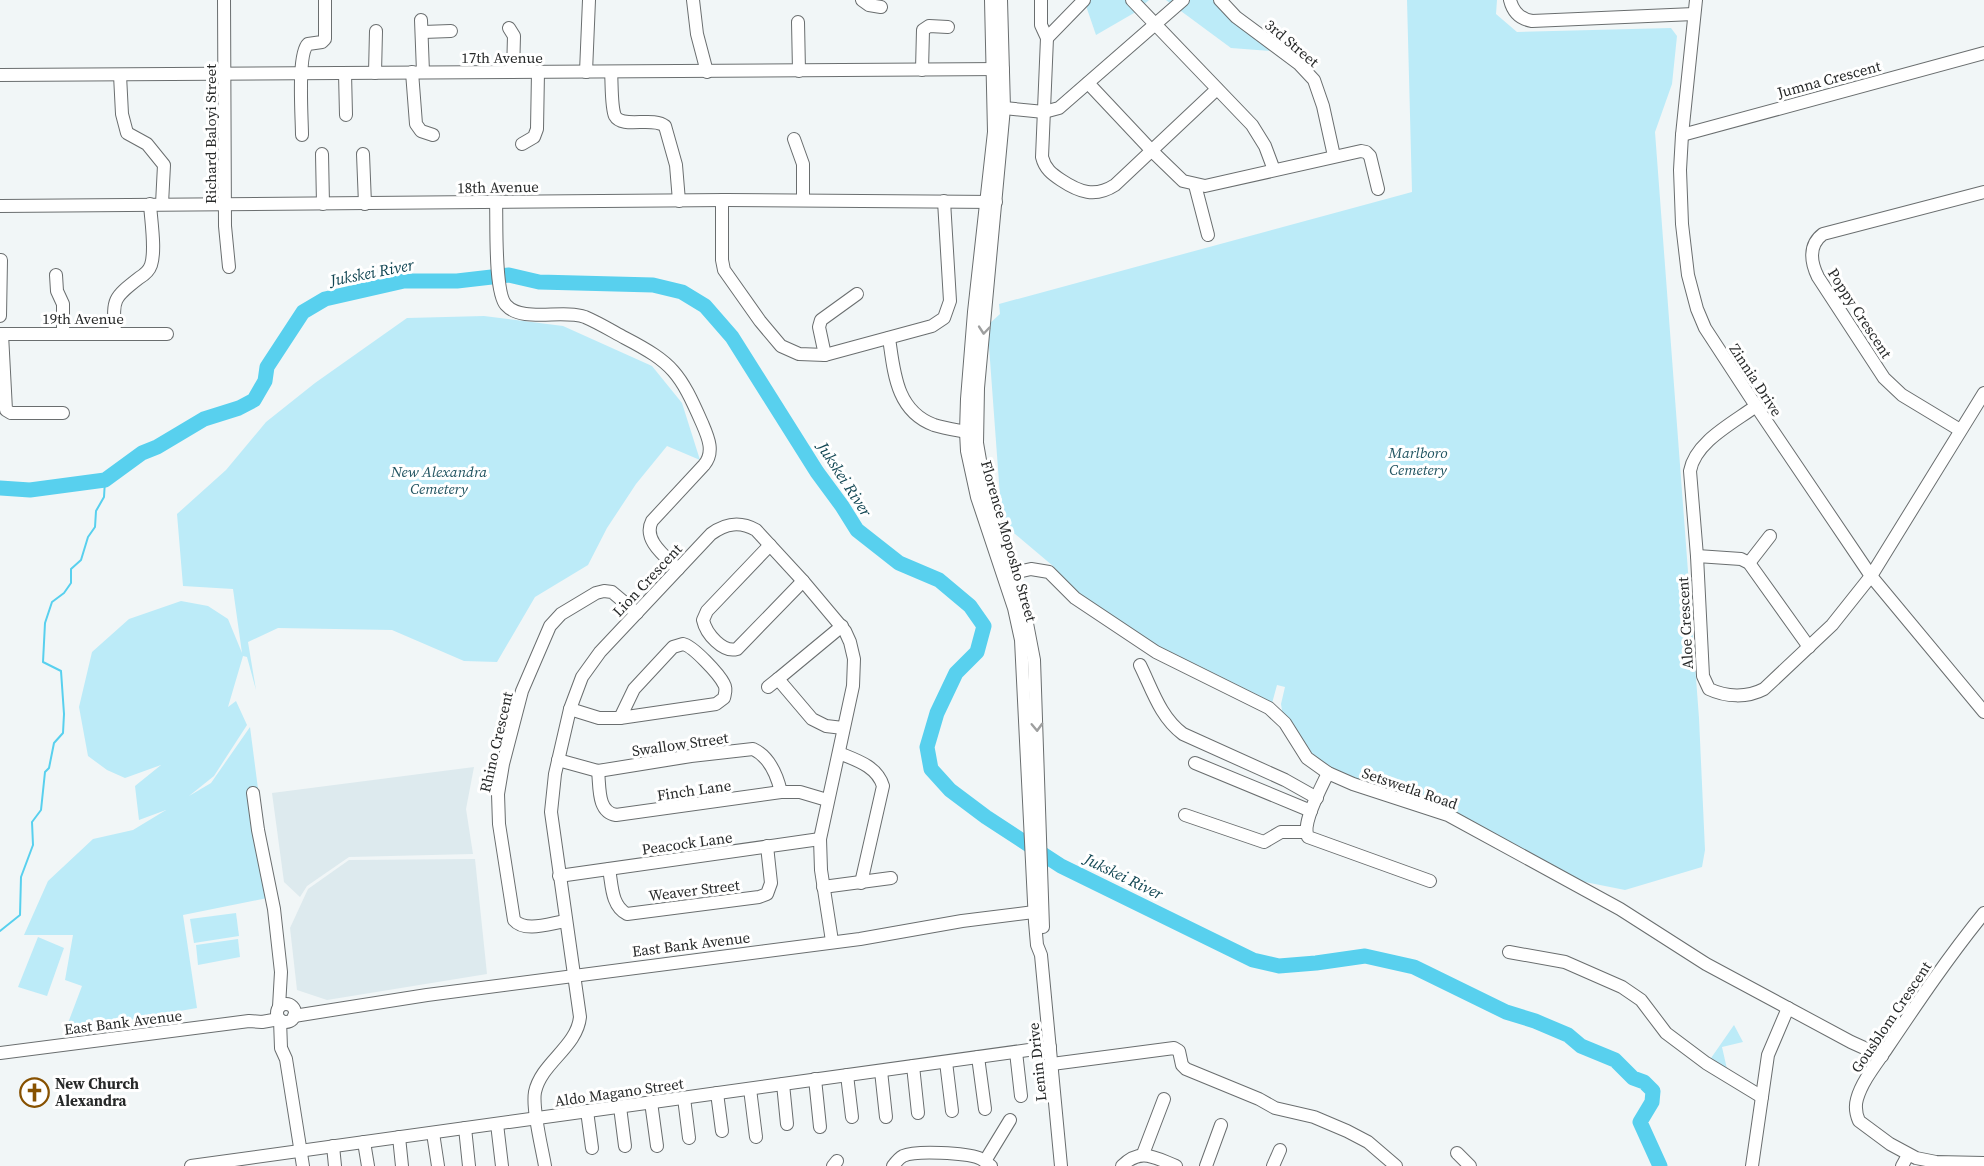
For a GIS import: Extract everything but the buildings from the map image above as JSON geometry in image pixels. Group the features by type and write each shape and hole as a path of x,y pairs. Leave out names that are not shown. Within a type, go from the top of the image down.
{"street":[{"name":"Richard Baloyi Street","path":"224,0 225,203 229,267"},
{"path":"302,135 301,74 305,46 323,42 325,39 325,0"},
{"path":"586,72 589,0"},
{"path":"693,0 697,34 707,72"},
{"path":"862,0 869,5 881,7"},
{"name":"Florence Moposho Street","path":"991,0 1004,108 970,359 966,432 977,497 1004,577 1021,640 1031,690 1039,785 1038,889"},
{"name":"Florence Moposho Street","path":"1001,0 991,202 978,388 977,443 985,489 1031,640 1028,777 1039,911"},
{"path":"1041,0 1041,25 1047,38 1042,158 1046,167 1058,178 1083,192 1100,193 1110,189 1216,89"},
{"path":"1047,38 1084,0"},
{"path":"1132,0 1258,134 1274,170"},
{"path":"1004,108 1044,112 1059,108 1183,0"},
{"name":"3rd Street","path":"1220,0 1236,17 1299,64 1308,74 1317,88 1323,106 1334,156"},
{"path":"1510,0 1517,14 1532,21 1694,14"},
{"name":"Zinnia Drive","path":"1696,0 1680,170 1682,224 1691,293 1705,328 1755,406 1871,576 1984,712"},
{"path":"798,22 799,71"},
{"path":"434,135 422,131 416,124 422,26 451,31"},
{"path":"922,70 923,30 929,26 948,27"},
{"path":"509,28 514,36 513,72"},
{"path":"375,73 376,31"},
{"name":"Jumna Crescent","path":"1682,135 1984,53"},
{"name":"17th Avenue","path":"0,75 998,69"},
{"path":"522,144 534,137 537,129 538,72"},
{"path":"611,72 616,117 626,122 657,122 665,126 676,165 679,201"},
{"path":"345,73 346,116"},
{"path":"115,333 114,307 117,296 145,274 151,265 156,204 164,165 147,144 129,135 124,129 120,75"},
{"path":"1088,83 1183,181 1205,186 1361,151 1370,156 1378,189"},
{"path":"794,139 803,164 803,200"},
{"path":"322,153 323,204"},
{"path":"363,154 365,204"},
{"path":"1195,185 1208,235"},
{"name":"Poppy Crescent","path":"1960,430 1902,395 1884,378 1818,277 1812,255 1817,240 1823,234 1984,192"},
{"path":"722,200 722,260 726,275 781,346 798,354 825,355 932,326 944,318 950,301 944,201"},
{"name":"18th Avenue","path":"0,206 722,200 991,202"},
{"path":"496,202 498,285 501,299 506,306 516,312 570,314 586,318 653,353 669,364 690,396 704,427 710,451 704,465 649,526 651,540 678,569"},
{"path":"0,316 1,260"},
{"path":"56,275 57,291 63,306 63,333"},
{"path":"825,355 819,327 820,320 857,294"},
{"path":"1,334 6,410 11,413 63,413"},
{"name":"19th Avenue","path":"1,334 167,334"},
{"path":"889,338 895,378 907,406 934,425 966,432"},
{"path":"1871,576 1984,393"},
{"name":"Aloe Crescent","path":"1755,406 1701,447 1691,463 1703,676 1709,689 1724,695 1757,693 1771,683 1832,625 1871,576"},
{"name":"Lion Crescent","path":"545,1166 535,1100 537,1086 574,1035 579,1022 550,805 570,709 579,684 590,664 711,534 726,525 741,524 751,527 770,544 842,626 853,649 855,667 853,686 820,839 823,887 832,941"},
{"path":"1749,563 1770,536"},
{"path":"770,544 707,611 703,620 707,630 724,648 737,649 803,581"},
{"path":"1697,556 1741,559 1749,563 1809,647"},
{"name":"Setswetla Road","path":"1012,573 1031,569 1049,572 1075,598 1156,652 1269,708 1285,723 1307,758 1328,773 1353,784 1448,815 1569,880 1638,920 1706,964 1851,1042 1882,1056"},
{"name":"Rhino Crescent","path":"566,921 526,927 514,920 498,814 498,794 503,764 519,699 550,626 555,620 596,593 604,591 612,592 637,613"},
{"path":"842,626 773,683 812,719 826,726 843,729"},
{"path":"570,709 599,718 620,718 716,704 724,698 726,689 722,680 692,647 678,645 673,647 634,689 620,718"},
{"path":"1140,664 1165,718 1173,727 1183,734 1285,780 1317,798"},
{"name":"Swallow Street","path":"558,760 598,771 753,749 763,756 776,773 781,792"},
{"path":"838,753 867,765 878,775 883,786 861,883"},
{"path":"1195,764 1311,811"},
{"name":"Finch Lane","path":"598,771 603,808 609,814 616,815 781,792 801,792 827,801"},
{"path":"1328,773 1311,811 1305,832 1308,837 1430,881"},
{"path":"253,793 274,909 285,1013 286,1059 303,1166"},
{"path":"1185,815 1264,842 1281,832 1305,832"},
{"name":"Peacock Lane","path":"559,876 820,839"},
{"name":"Weaver Street","path":"609,869 616,903 618,908 627,914 759,897 767,894 771,883 767,846"},
{"path":"823,887 891,878"},
{"name":"East Bank Avenue","path":"0,1053 249,1021 262,1022 285,1013 871,937 962,921 1039,911"},
{"name":"Lenin Drive","path":"1039,911 1061,1166"},
{"name":"Gousblom Crescent","path":"1984,914 1951,954 1882,1056 1862,1088 1857,1100 1856,1114 1859,1121 1905,1160 1984,1163"},
{"path":"1509,952 1565,962 1622,987 1641,1000 1666,1033 1706,1063 1762,1097"},
{"path":"1752,1166 1758,1139 1768,1055 1788,1008"},
{"name":"Aldo Magano Street","path":"191,1166 274,1160 300,1151 333,1146 1050,1047"},
{"path":"1052,1064 1174,1048 1179,1051 1182,1065 1186,1069 1259,1099 1275,1108 1314,1117 1347,1131 1368,1142 1395,1166"},
{"path":"1016,1052 1021,1096"},
{"path":"978,1057 986,1109"},
{"path":"946,1062 952,1111"},
{"path":"913,1066 918,1113"},
{"path":"881,1071 886,1117"},
{"path":"847,1075 852,1118"},
{"path":"815,1079 820,1126"},
{"path":"783,1084 787,1124"},
{"path":"750,1089 756,1137"},
{"path":"717,1093 722,1131"},
{"path":"684,1098 689,1138"},
{"path":"1143,1155 1164,1099"},
{"path":"651,1102 657,1146"},
{"path":"620,1107 625,1146"},
{"path":"587,1111 592,1148"},
{"path":"893,1166 904,1156 915,1154 967,1156 988,1163 1010,1120"},
{"path":"497,1124 502,1166"},
{"path":"1206,1166 1221,1125"},
{"path":"465,1128 470,1166"},
{"path":"433,1133 438,1166"},
{"path":"399,1137 402,1166"},
{"path":"364,1142 368,1166"},
{"path":"333,1146 335,1166"},
{"path":"1273,1166 1280,1150"},
{"path":"1457,1153 1470,1166"},
{"path":"1122,1166 1133,1157 1143,1155 1176,1166"}],"shaded area":[{"path":"474,767 466,809 473,854 349,857 307,886 300,897 284,882 272,793"},
{"path":"475,859 487,974 327,1000 297,990 290,928 308,889 349,860"}],"green space":[{"path":"1084,0 1149,0 1134,13 1096,35"},
{"path":"1166,0 1219,0 1225,13 1270,51 1231,48"},
{"name":"Marlboro Cemetery","path":"1407,0 1497,0 1496,14 1517,32 1671,28 1677,36 1672,84 1655,132 1699,718 1705,850 1702,867 1625,890 1580,881 1447,812 1341,779 1310,761 1283,717 1281,704 1285,687 1277,685 1271,707 1185,665 1079,597 1053,566 1002,523 988,333 989,324 1000,314 999,304 1412,192"},
{"name":"New Alexandra Cemetery","path":"484,316 563,326 652,366 682,403 700,460 667,446 636,484 607,528 588,565 535,597 497,662 464,661 392,630 278,628 248,642 256,690 247,657 243,656 228,707 236,701 247,725 214,776 189,796 211,783 250,727 272,897 183,915 197,1008 65,1031 82,986 65,980 73,935 24,935 48,881 93,839 133,830 166,810 139,820 135,786 161,765 125,778 107,770 88,756 79,707 92,652 129,619 181,601 208,606 228,619 242,653 233,589 183,586 177,514 226,470 266,422 315,383 407,318"},
{"path":"236,913 239,936 194,943 190,919"},
{"path":"38,937 64,948 47,996 18,987"},
{"path":"238,939 240,957 198,965 196,945"},
{"path":"1734,1025 1743,1042 1722,1047 1727,1069 1709,1061"}],"waterway":[{"name":"Jukskei River","path":"0,488 30,490 105,480 142,453 157,447 204,419 239,408 254,400 265,381 267,367 303,312 325,299 404,281 457,281 509,275 539,282 653,285 682,292 705,306 732,337 817,472 857,530 899,563 939,580 970,606 984,626 977,652 956,673 937,713 927,747 931,769 950,790 986,817 1061,866 1253,960 1279,966 1365,956 1414,967 1506,1012 1568,1035 1581,1046 1615,1060 1633,1078 1644,1082 1653,1091 1652,1102 1640,1122 1660,1166"},
{"path":"0,931 20,915 21,877 33,845 32,822 41,810 45,772 49,768 54,743 63,733 61,671 43,662 45,623 52,602 64,593 71,583 71,569 81,560 88,537 95,527 96,511 104,497 105,480"}],"place":[{"name":"New Church Alexandra","path":"34,1092"}]}
